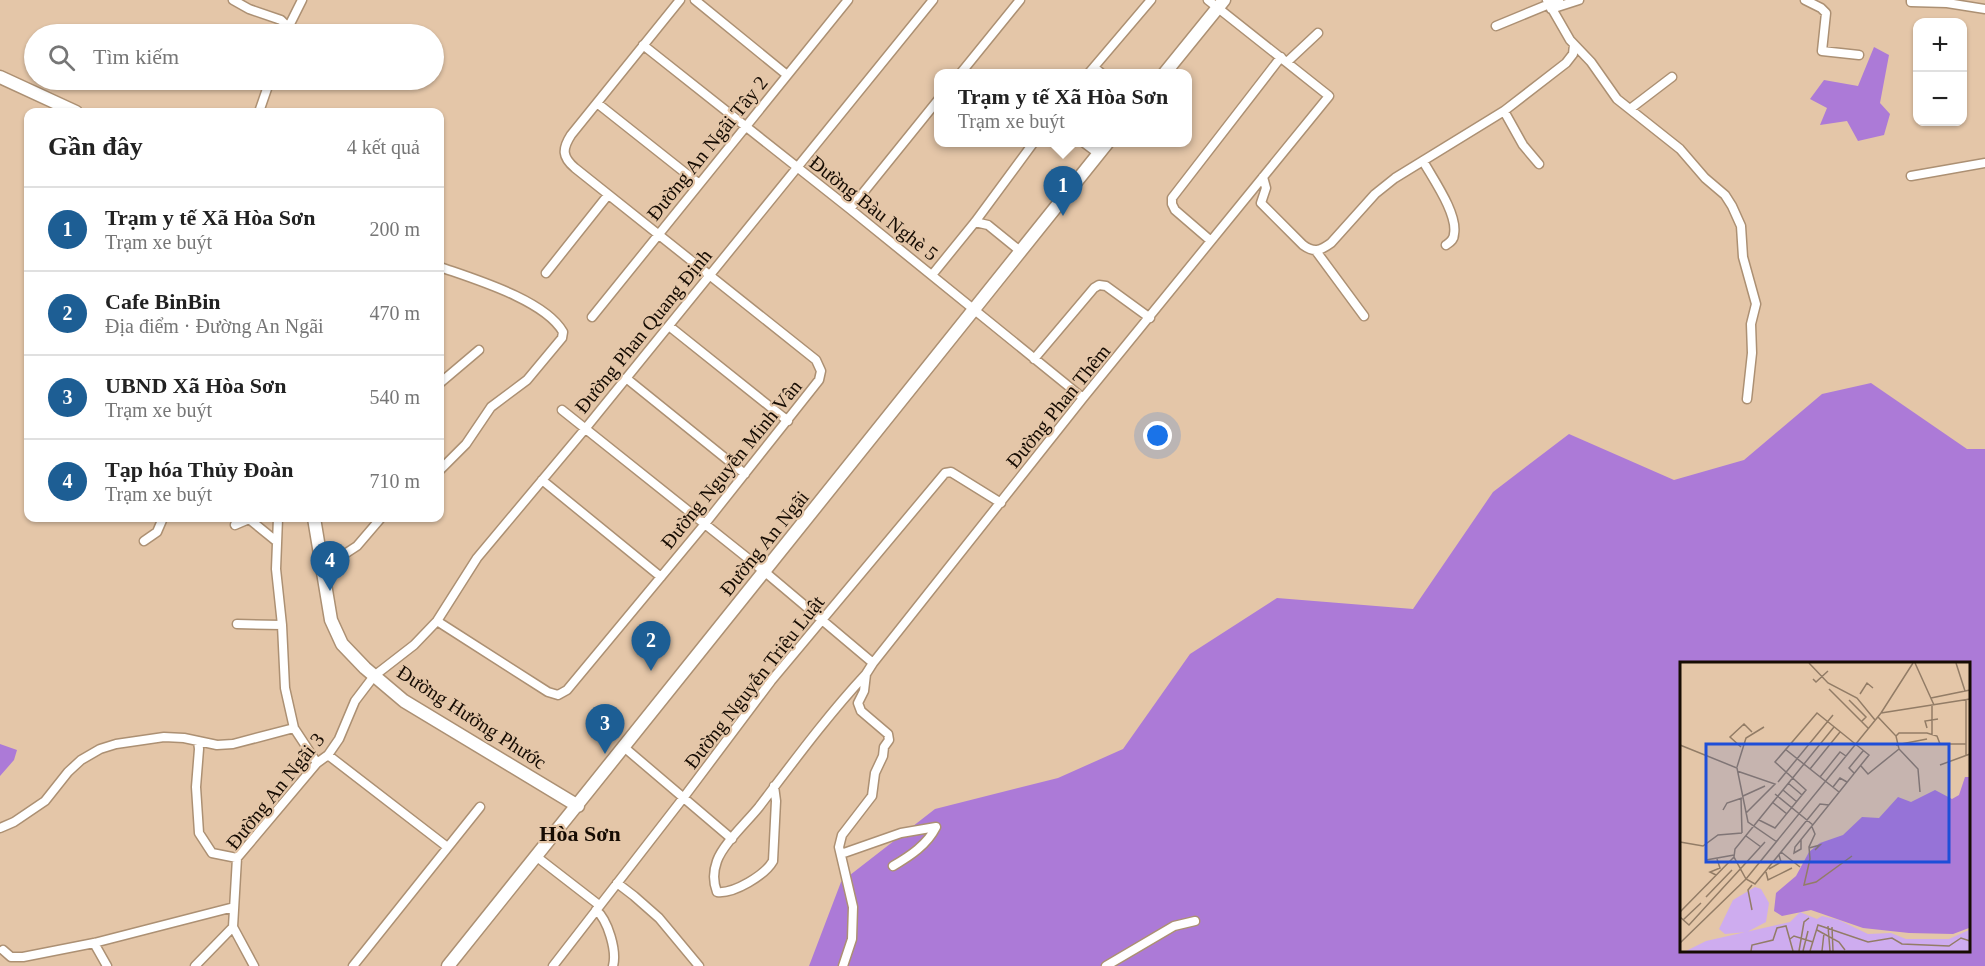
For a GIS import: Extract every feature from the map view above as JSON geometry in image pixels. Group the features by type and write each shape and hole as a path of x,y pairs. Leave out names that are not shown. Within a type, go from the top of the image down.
{"main road":[{"path":"1168,69 1217,2"},
{"path":"0,77 24,88"},
{"path":"28,90 67,108"},
{"name":"Đường An Ngãi","path":"448,966 1104,147"},
{"name":"Đường Hưởng Phước","path":"315,522 331,620 342,644 374,676 404,701 578,806"}],"street":[{"path":"233,0 249,9 281,20 283,24"},
{"path":"290,24 302,0"},
{"path":"680,0 597,103 698,183"},
{"path":"695,0 787,75"},
{"name":"Đường An Ngãi Tây 2","path":"592,317 848,0"},
{"name":"Đường Phan Quang Định","path":"374,676 414,645 437,621 477,558 585,429 933,0"},
{"path":"964,69 1020,0"},
{"path":"1092,69 1151,0"},
{"path":"1496,26 1559,0"},
{"path":"1549,5 1579,0"},
{"path":"1805,0 1826,13 1822,51 1859,55"},
{"path":"1911,0 1911,2 1947,3 1985,9"},
{"name":"Đường Phan Thêm","path":"774,786 776,801 773,861 768,869 732,891 717,892 714,873 717,860 724,848 823,723 866,674 1083,398 1329,96 1217,2"},
{"path":"1549,5 1574,45 1592,62 1617,99 1680,149 1705,178 1725,195 1732,206 1741,226 1743,257 1756,304 1750,324 1752,353 1747,399"},
{"path":"1212,241 1175,210 1172,198 1284,59 1318,33"},
{"name":"Đường Bàu Nghè 5","path":"643,45 850,208 1083,398"},
{"path":"1316,251 1330,243 1381,189 1395,178 1504,111 1566,63 1573,54 1574,45"},
{"path":"1630,109 1672,77"},
{"path":"260,108 267,90"},
{"name":"Đường Nguyễn Minh Vân","path":"437,621 548,692 558,695 567,690 704,525 819,381 821,370 816,360 569,162 564,154 566,143 597,103"},
{"path":"850,208 934,106"},
{"path":"1504,111 1523,145 1539,164"},
{"path":"932,275 975,222 1030,147"},
{"path":"1090,147 1099,154"},
{"path":"1423,161 1451,216 1455,232 1454,238 1446,245"},
{"path":"1911,176 1985,163"},
{"path":"1261,203 1266,188 1263,177"},
{"path":"1250,194 1303,245 1316,251 1364,316"},
{"path":"546,273 608,195"},
{"path":"975,222 988,225 1020,251"},
{"path":"444,268 468,276 537,307 554,320 564,332 562,338 527,380 491,407 466,444 444,466"},
{"path":"1034,358 1099,285 1106,286 1150,318"},
{"path":"669,326 788,421"},
{"path":"444,380 479,350"},
{"path":"626,378 745,474"},
{"path":"562,410 765,572 873,663"},
{"name":"Đường Nguyễn Triệu Luật","path":"553,966 771,681 945,473 951,472 1001,503"},
{"path":"542,480 661,577"},
{"path":"144,541 157,532 161,522"},
{"path":"236,525 242,522"},
{"path":"253,522 276,541"},
{"path":"278,522 276,569 285,688 294,728 317,763"},
{"path":"322,569 357,546 378,522"},
{"path":"237,624 282,625"},
{"path":"843,966 852,939 853,907 839,847 842,835 872,796 875,773 883,756 884,747 889,740 888,734 861,711 858,703 864,691 866,674"},
{"name":"Đường An Ngãi 3","path":"233,927 237,858 317,763 328,755 339,739 355,701 374,676"},
{"path":"0,828 14,822 45,801 74,766 100,749 116,744 164,737 184,738 217,745 233,744 294,728"},
{"path":"198,741 196,787 199,833 212,853 237,858"},
{"path":"624,748 732,840"},
{"path":"328,755 447,846"},
{"path":"353,966 480,807"},
{"path":"841,854 901,833 936,826 931,836 920,847 893,866"},
{"path":"537,857 597,908 602,915 607,924 614,957 613,966"},
{"path":"617,883 659,918 699,966"},
{"path":"3,950 11,957 19,958 94,943 234,908"},
{"path":"1106,966 1174,926 1195,921"},
{"path":"195,966 233,927 254,966"},
{"path":"94,943 107,966"}],"shaded area":[{"path":"1874,47 1889,55 1880,103 1890,114 1884,135 1858,141 1847,121 1820,125 1827,108 1810,99 1824,80 1858,86"},
{"path":"1871,383 1967,449 1985,449 1985,966 809,966 841,882 935,809 1058,778 1123,749 1190,654 1277,598 1413,609 1493,492 1569,434 1674,480 1744,460 1822,394"},
{"path":"0,744 17,750 14,760 0,776"}],"place":[{"name":"Trạm y tế Xã Hòa Sơn","path":"1063,216"},
{"name":"Tạp hóa Thủy Đoàn","path":"330,591"},
{"name":"Cafe BinBin","path":"651,671"},
{"name":"UBND Xã Hòa Sơn","path":"605,754"}],"district":[{"name":"Hòa Sơn","path":"580,833"}]}
